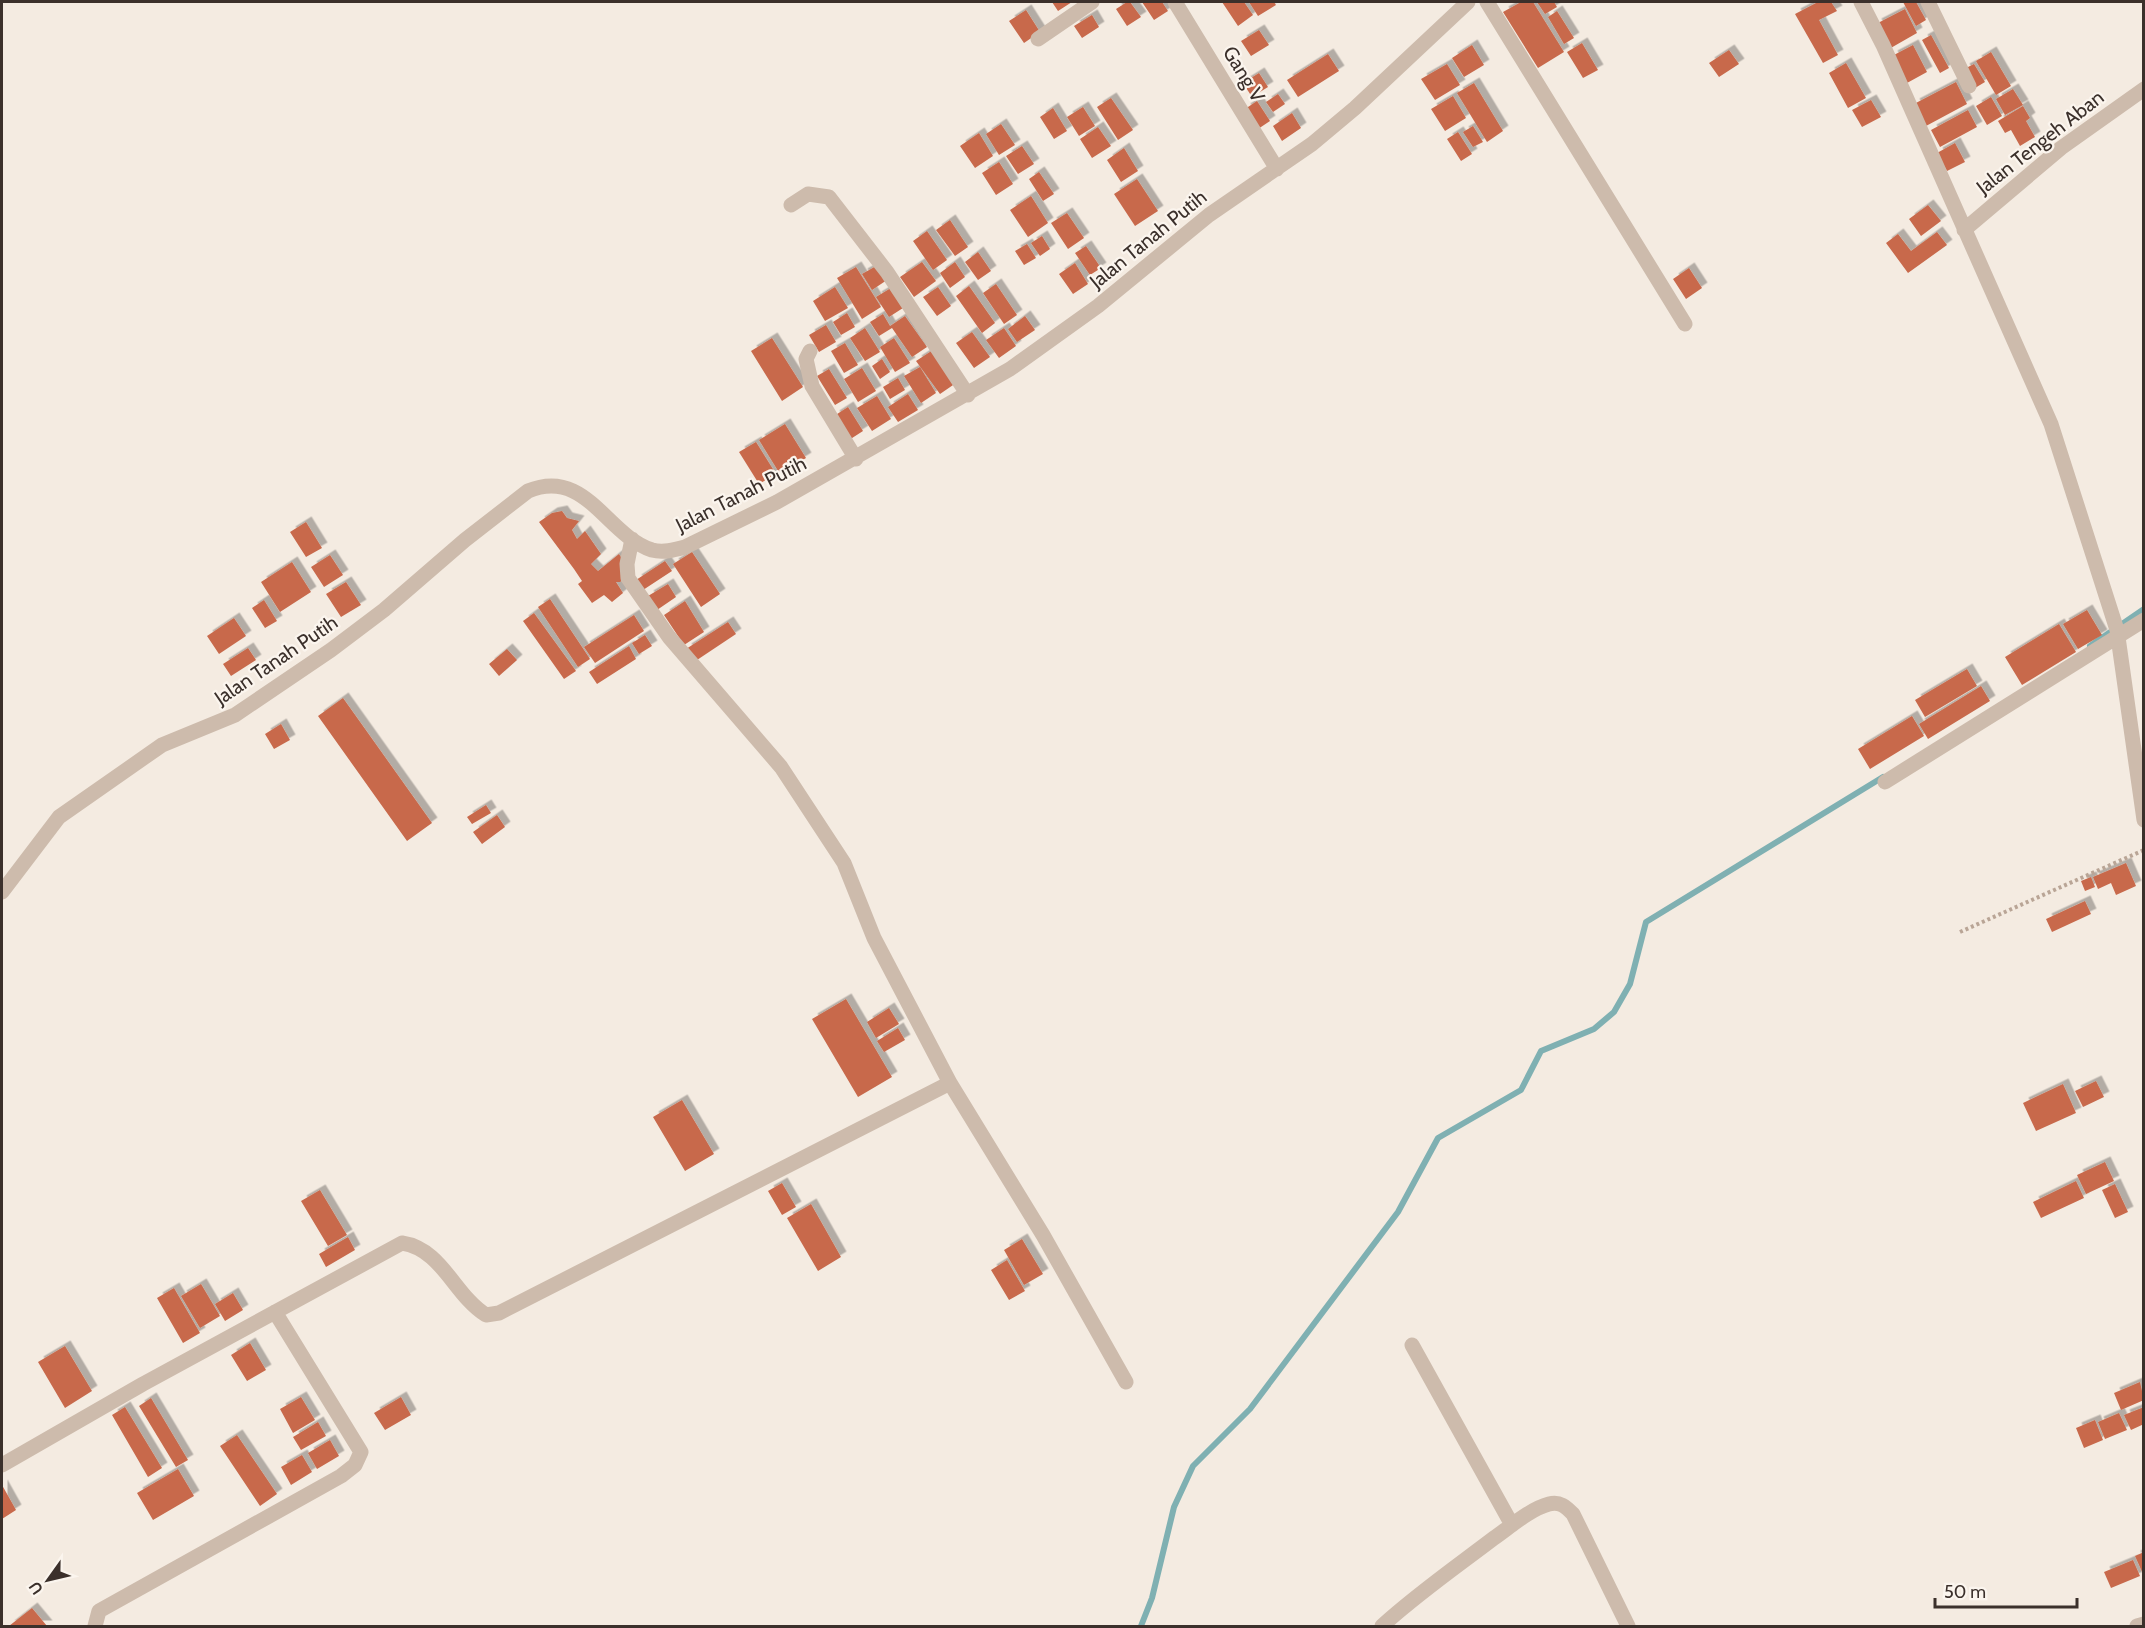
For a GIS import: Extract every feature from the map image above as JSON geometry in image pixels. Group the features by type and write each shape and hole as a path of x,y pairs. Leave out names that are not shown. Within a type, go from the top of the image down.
{"street":[{"path":"1038,39 1092,2"},
{"name":"Gang V","path":"1175,2 1277,169"},
{"name":"Jalan Tanah Putih","path":"2,892 59,817 162,745 235,715 322,656 384,610 465,540 528,491 550,485 565,488 592,503 632,538 651,550 661,552 685,547 747,518 968,395 1010,369 1098,306 1209,215 1277,169 1355,108 1468,2"},
{"path":"1487,2 1685,324"},
{"path":"1861,2 2051,424 2117,633 2144,820"},
{"path":"1928,2 1969,86"},
{"name":"Jalan Tengeh Aban","path":"1964,230 2061,148 2144,89"},
{"path":"791,205 807,194 830,196 887,272 968,395"},
{"path":"810,351 806,359 812,386 855,459"},
{"path":"632,538 627,564 628,578 669,638 781,767 844,863 879,947 950,1083 1044,1234 1126,1382"},
{"path":"1885,782 2117,633 2144,620"},
{"path":"2,1465 402,1243 423,1249 452,1278 473,1307 486,1315 499,1313 950,1083"},
{"path":"95,1626 99,1611 341,1476 355,1465 360,1452 275,1312"},
{"path":"1412,1345 1512,1526"},
{"path":"1382,1626 1411,1599 1512,1526 1545,1506 1556,1503 1564,1505 1573,1514 1628,1626"},
{"path":"2137,1626 2144,1624"}],"path":[{"path":"1960,932 2144,850"}],"building":[{"path":"1052,2 1072,2 1058,11"},
{"path":"1130,2 1141,17 1127,26 1116,9"},
{"path":"1142,2 1162,2 1168,11 1154,20"},
{"path":"1222,2 1244,2 1253,15 1238,26"},
{"path":"1249,2 1274,2 1276,5 1258,16"},
{"path":"1521,2 1533,2 1564,52 1538,68 1503,12"},
{"path":"1537,2 1554,2 1557,7 1545,14"},
{"path":"1818,2 1831,2 1837,11 1819,20 1838,55 1823,63 1795,14"},
{"path":"1903,2 1916,2 1926,20 1916,26"},
{"path":"1905,9 1917,33 1889,49 1876,24"},
{"path":"1026,10 1040,32 1024,43 1009,21"},
{"path":"1557,11 1574,38 1564,44 1548,17"},
{"path":"1092,15 1099,27 1082,38 1074,26"},
{"path":"1259,30 1269,45 1251,56 1241,41"},
{"path":"1931,35 1949,68 1940,73 1922,40"},
{"path":"1582,43 1598,70 1583,78 1567,52"},
{"path":"1472,45 1484,65 1464,77 1452,58"},
{"path":"1913,45 1927,72 1907,83 1892,56"},
{"path":"1729,50 1739,64 1719,77 1709,63"},
{"path":"1991,52 2011,86 1996,95 1976,61"},
{"path":"1328,54 1339,71 1298,97 1287,80"},
{"path":"1846,63 1866,98 1848,108 1829,73"},
{"path":"1447,64 1460,85 1435,100 1421,79"},
{"path":"1974,64 1985,82 1975,88 1964,69"},
{"path":"1259,73 1268,87 1252,97 1243,83"},
{"path":"1956,82 1967,104 1926,126 1914,104"},
{"path":"1474,83 1503,131 1487,142 1457,93"},
{"path":"2013,89 2023,105 2005,115 1996,99"},
{"path":"1278,94 1285,104 1273,112 1266,102"},
{"path":"1453,96 1466,118 1445,131 1431,109"},
{"path":"1991,97 2002,116 1987,125 1976,106"},
{"path":"1111,98 1133,130 1118,140 1097,107"},
{"path":"1871,100 1881,117 1862,127 1852,110"},
{"path":"1257,101 1270,121 1258,129 1245,109"},
{"path":"2023,106 2030,118 2026,121 2035,137 2020,146 2011,130 2005,133 1998,121"},
{"path":"1083,107 1095,126 1079,136 1067,117"},
{"path":"1053,108 1067,131 1054,139 1040,117"},
{"path":"1968,110 1977,127 1940,147 1931,130"},
{"path":"1292,113 1301,128 1282,141 1273,126"},
{"path":"1001,124 1015,145 999,155 986,134"},
{"path":"1473,126 1483,142 1473,147 1463,132"},
{"path":"1098,127 1111,146 1092,158 1080,139"},
{"path":"1458,132 1472,154 1461,161 1447,139"},
{"path":"979,133 993,156 975,168 960,146"},
{"path":"1955,143 1965,162 1947,171 1937,153"},
{"path":"1022,146 1034,164 1018,174 1006,156"},
{"path":"1124,148 1138,171 1121,182 1107,160"},
{"path":"999,162 1013,184 996,195 982,173"},
{"path":"1039,172 1054,194 1043,201 1029,179"},
{"path":"1137,179 1158,211 1135,226 1114,194"},
{"path":"1031,196 1048,223 1028,237 1010,210"},
{"path":"1928,205 1941,221 1921,236 1909,219"},
{"path":"1067,213 1084,238 1068,249 1051,223"},
{"path":"950,220 968,247 955,256 936,230"},
{"path":"927,231 947,260 933,270 913,241"},
{"path":"1937,232 1947,245 1908,273 1886,243 1898,234 1911,251"},
{"path":"1042,236 1050,249 1040,256 1031,243"},
{"path":"1027,244 1036,258 1024,265 1015,251"},
{"path":"1086,246 1101,268 1090,275 1075,253"},
{"path":"978,252 991,271 978,280 965,262"},
{"path":"922,262 936,281 914,297 900,277"},
{"path":"955,262 965,277 950,288 940,273"},
{"path":"1075,263 1088,284 1073,294 1059,274"},
{"path":"878,265 887,280 872,290 862,274"},
{"path":"856,267 881,307 862,319 837,278"},
{"path":"1689,268 1702,288 1686,299 1673,279"},
{"path":"996,284 1017,315 1004,324 983,293"},
{"path":"969,286 995,323 982,333 956,296"},
{"path":"835,287 848,308 825,321 813,301"},
{"path":"938,287 951,306 937,316 923,297"},
{"path":"891,288 903,308 889,317 876,297"},
{"path":"847,313 855,327 841,335 833,322"},
{"path":"883,314 890,326 905,316 927,347 912,357 892,328 879,336 870,322"},
{"path":"1025,316 1035,330 1017,342 1008,329"},
{"path":"826,325 836,342 819,352 809,335"},
{"path":"865,328 880,352 865,361 850,338"},
{"path":"1004,328 1016,346 999,358 986,340"},
{"path":"972,332 990,357 974,368 956,343"},
{"path":"772,338 803,387 782,401 751,351"},
{"path":"894,338 910,363 895,372 880,347"},
{"path":"845,343 858,365 844,373 831,351"},
{"path":"933,350 956,383 940,394 916,361"},
{"path":"882,359 890,372 880,379 872,366"},
{"path":"920,367 936,393 921,403 904,376"},
{"path":"862,368 876,391 858,402 844,379"},
{"path":"829,369 847,398 835,405 817,376"},
{"path":"898,378 905,390 890,399 883,387"},
{"path":"908,394 918,410 898,422 888,407"},
{"path":"877,396 891,419 872,431 857,408"},
{"path":"848,407 863,431 849,440 834,416"},
{"path":"785,424 806,458 780,474 759,440"},
{"path":"756,442 776,474 759,484 739,452"},
{"path":"562,511 567,518 579,521 572,530 577,539 585,531 601,554 591,564 598,571 619,554 627,567 627,577 616,582 623,593 612,602 604,595 592,603 578,584 582,581 539,522 552,513"},
{"path":"306,522 322,548 306,557 290,532"},
{"path":"692,552 720,594 701,607 673,564"},
{"path":"330,555 343,575 324,587 311,567"},
{"path":"665,561 672,571 643,590 636,580"},
{"path":"292,562 311,592 280,612 261,582"},
{"path":"346,582 361,605 341,617 326,594"},
{"path":"668,584 676,597 657,610 648,596"},
{"path":"550,599 590,659 578,667 538,607"},
{"path":"264,600 277,621 265,628 252,608"},
{"path":"685,601 704,632 684,645 664,615"},
{"path":"2087,610 2102,635 2078,649 2063,624"},
{"path":"534,613 576,671 564,679 523,621"},
{"path":"634,615 644,631 595,663 584,647"},
{"path":"234,618 246,636 219,654 207,636"},
{"path":"728,622 736,634 694,662 686,649"},
{"path":"2059,624 2076,652 2022,685 2005,657"},
{"path":"645,635 652,646 639,654 632,643"},
{"path":"629,646 636,659 597,684 589,672"},
{"path":"248,648 256,660 231,676 223,664"},
{"path":"507,649 517,660 499,676 489,664"},
{"path":"1967,669 1977,686 1925,717 1915,700"},
{"path":"1981,686 1990,701 1928,739 1919,724"},
{"path":"343,698 432,823 407,841 318,716"},
{"path":"1912,716 1924,736 1870,769 1858,749"},
{"path":"281,724 290,740 274,749 265,734"},
{"path":"486,805 491,813 472,824 467,817"},
{"path":"497,815 505,827 482,844 473,832"},
{"path":"2126,863 2136,886 2116,895 2111,883 2098,889 2093,877"},
{"path":"2091,877 2095,887 2085,891 2081,881"},
{"path":"2085,901 2091,914 2052,932 2046,919"},
{"path":"846,999 892,1077 858,1097 812,1019"},
{"path":"889,1008 899,1024 876,1038 867,1022"},
{"path":"898,1028 905,1040 884,1052 877,1041"},
{"path":"2096,1081 2104,1097 2083,1107 2075,1091"},
{"path":"2063,1084 2076,1113 2036,1131 2023,1103"},
{"path":"682,1100 714,1154 685,1171 653,1117"},
{"path":"2105,1162 2114,1181 2086,1194 2077,1175"},
{"path":"2076,1181 2084,1198 2041,1218 2033,1202"},
{"path":"782,1183 796,1207 782,1215 768,1191"},
{"path":"2115,1184 2128,1212 2115,1218 2102,1190"},
{"path":"320,1190 347,1235 328,1246 301,1201"},
{"path":"811,1204 841,1257 818,1271 787,1218"},
{"path":"348,1237 355,1250 326,1267 319,1254"},
{"path":"1022,1239 1043,1274 1024,1285 1004,1250"},
{"path":"1007,1260 1025,1291 1009,1300 991,1270"},
{"path":"201,1284 220,1316 200,1328 181,1296"},
{"path":"174,1288 200,1333 183,1343 157,1298"},
{"path":"233,1293 243,1310 225,1321 215,1304"},
{"path":"250,1343 266,1370 247,1381 231,1355"},
{"path":"65,1346 92,1391 65,1408 38,1362"},
{"path":"2140,1382 2144,1400 2121,1410 2114,1393"},
{"path":"301,1397 315,1420 293,1433 280,1409"},
{"path":"401,1397 411,1415 385,1430 374,1413"},
{"path":"151,1398 188,1460 176,1467 139,1406"},
{"path":"125,1407 162,1468 148,1477 112,1415"},
{"path":"2144,1407 2144,1424 2131,1430 2124,1415"},
{"path":"2119,1413 2127,1430 2105,1439 2098,1422"},
{"path":"2095,1420 2103,1440 2084,1448 2076,1428"},
{"path":"318,1422 326,1436 301,1450 293,1437"},
{"path":"237,1435 277,1494 260,1506 220,1446"},
{"path":"330,1440 339,1456 317,1469 308,1453"},
{"path":"302,1455 312,1472 291,1485 281,1467"},
{"path":"178,1469 194,1496 153,1520 137,1493"},
{"path":"2,1485 16,1510 2,1519"},
{"path":"2144,1552 2144,1576 2135,1556"},
{"path":"2133,1560 2140,1576 2111,1588 2104,1572"},
{"path":"32,1608 47,1626 9,1626"}],"waterway":[{"path":"2090,646 2144,609"},
{"path":"1141,1626 1152,1598 1174,1507 1193,1466 1250,1409 1398,1212 1438,1138 1521,1090 1541,1051 1594,1029 1614,1012 1630,984 1646,922 1883,777"}]}
